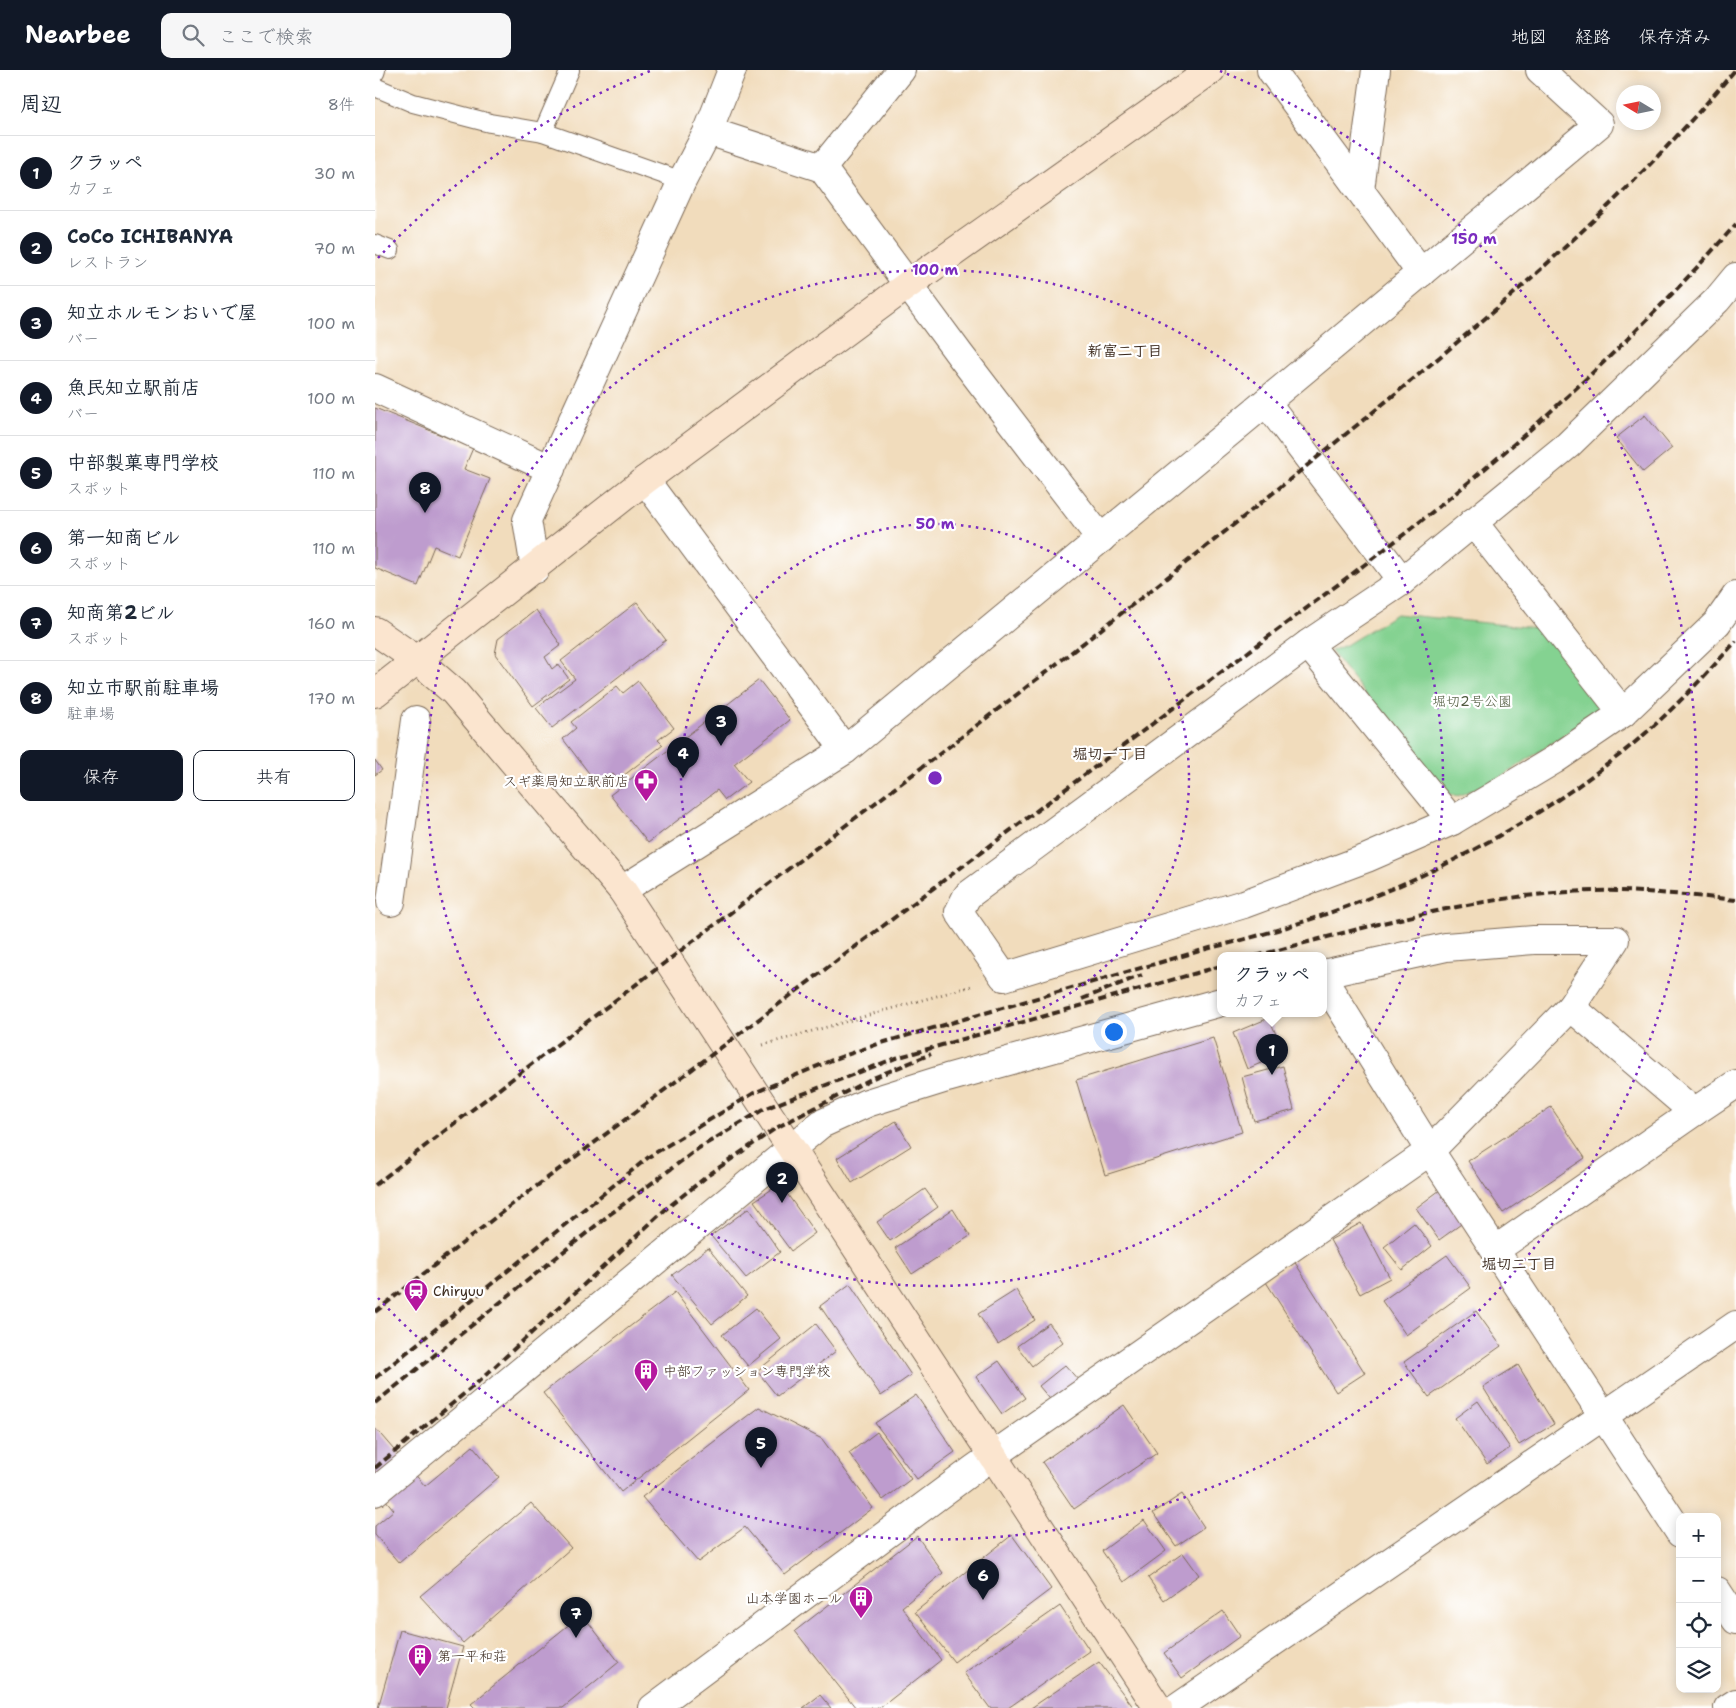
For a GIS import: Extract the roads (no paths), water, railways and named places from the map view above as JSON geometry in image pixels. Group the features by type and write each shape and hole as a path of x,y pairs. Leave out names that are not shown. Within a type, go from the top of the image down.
{"street":[{"path":"535,569 527,520 682,181 708,131 732,70"},
{"path":"822,168 901,70"},
{"path":"1271,70 1421,273"},
{"path":"1360,190 1376,70"},
{"path":"622,890 845,750 1599,124 1540,70"},
{"path":"375,693 535,569 645,480 909,284 1203,72"},
{"path":"708,131 822,168 960,355 1101,539"},
{"path":"1736,277 1717,300 1568,445 1402,581 1308,644 967,896 959,912 1004,977 1244,904 1367,858 1452,821 1554,760 1623,713 1717,622 1736,596"},
{"path":"375,388 551,469"},
{"path":"1266,402 1402,581"},
{"path":"645,480 845,750"},
{"path":"1473,522 1623,713"},
{"path":"375,631 417,660 454,692 622,890 790,1150 994,1455 1158,1708"},
{"path":"1308,644 1452,821"},
{"path":"391,902 416,720"},
{"path":"653,1708 994,1455 1430,1151 1571,1007 1615,940 1534,940 1446,947 1327,973"},
{"path":"1327,985 1430,1151 1676,1527"},
{"path":"375,1492 821,1124 867,1103 1217,1003"},
{"path":"1571,1007 1694,1112"},
{"path":"1495,1250 1736,1084"},
{"path":"1177,1708 1736,1325"},
{"path":"1721,1597 1736,1620"},
{"path":"1728,1708 1736,1703"}],"lane":[{"path":"543,132 570,70"},
{"path":"375,87 413,103 490,122 543,132 682,181"}],"railway":[{"path":"375,1185 1144,596 1379,407 1504,302 1565,247 1681,132 1735,70"},
{"path":"375,1312 506,1209 1364,565 1463,487 1512,446 1605,361 1694,271 1736,224"},
{"path":"375,1378 650,1156 754,1093 832,1060 878,1044 1315,918 1417,878 1466,854 1514,827 1561,798 1605,766 1641,738 1674,707 1736,641"},
{"path":"1271,952 1389,921 1482,902 1529,896 1618,891 1736,900"},
{"path":"375,1403 609,1215 699,1148 764,1109 896,1058 1217,967"},
{"path":"1082,999 1142,975"},
{"path":"375,1468 477,1383 667,1208 710,1174 776,1128 873,1078 931,1054"}],"place":[{"name":"知立市駅前駐車場","path":"425,513"},
{"name":"知立ホルモンおいで屋","path":"721,746"},
{"name":"魚民知立駅前店","path":"683,778"},
{"name":"スギ薬局知立駅前店","path":"646,802"},
{"name":"クラッペ","path":"1272,1075"},
{"name":"CoCo ICHIBANYA","path":"782,1203"},
{"name":"Chiryuu","path":"416,1312"},
{"name":"中部ファッション専門学校","path":"646,1392"},
{"name":"中部製菓専門学校","path":"761,1468"},
{"name":"第一知商ビル","path":"983,1600"},
{"name":"山本学園ホール","path":"861,1619"},
{"name":"知商第2ビル","path":"576,1638"},
{"name":"第一平和荘","path":"420,1677"}],"district":[{"name":"新富二丁目","path":"1125,351"},
{"name":"堀切一丁目","path":"1110,754"},
{"name":"堀切二丁目","path":"1519,1264"}],"park label":[{"name":"堀切2号公園","path":"1472,701"}]}
